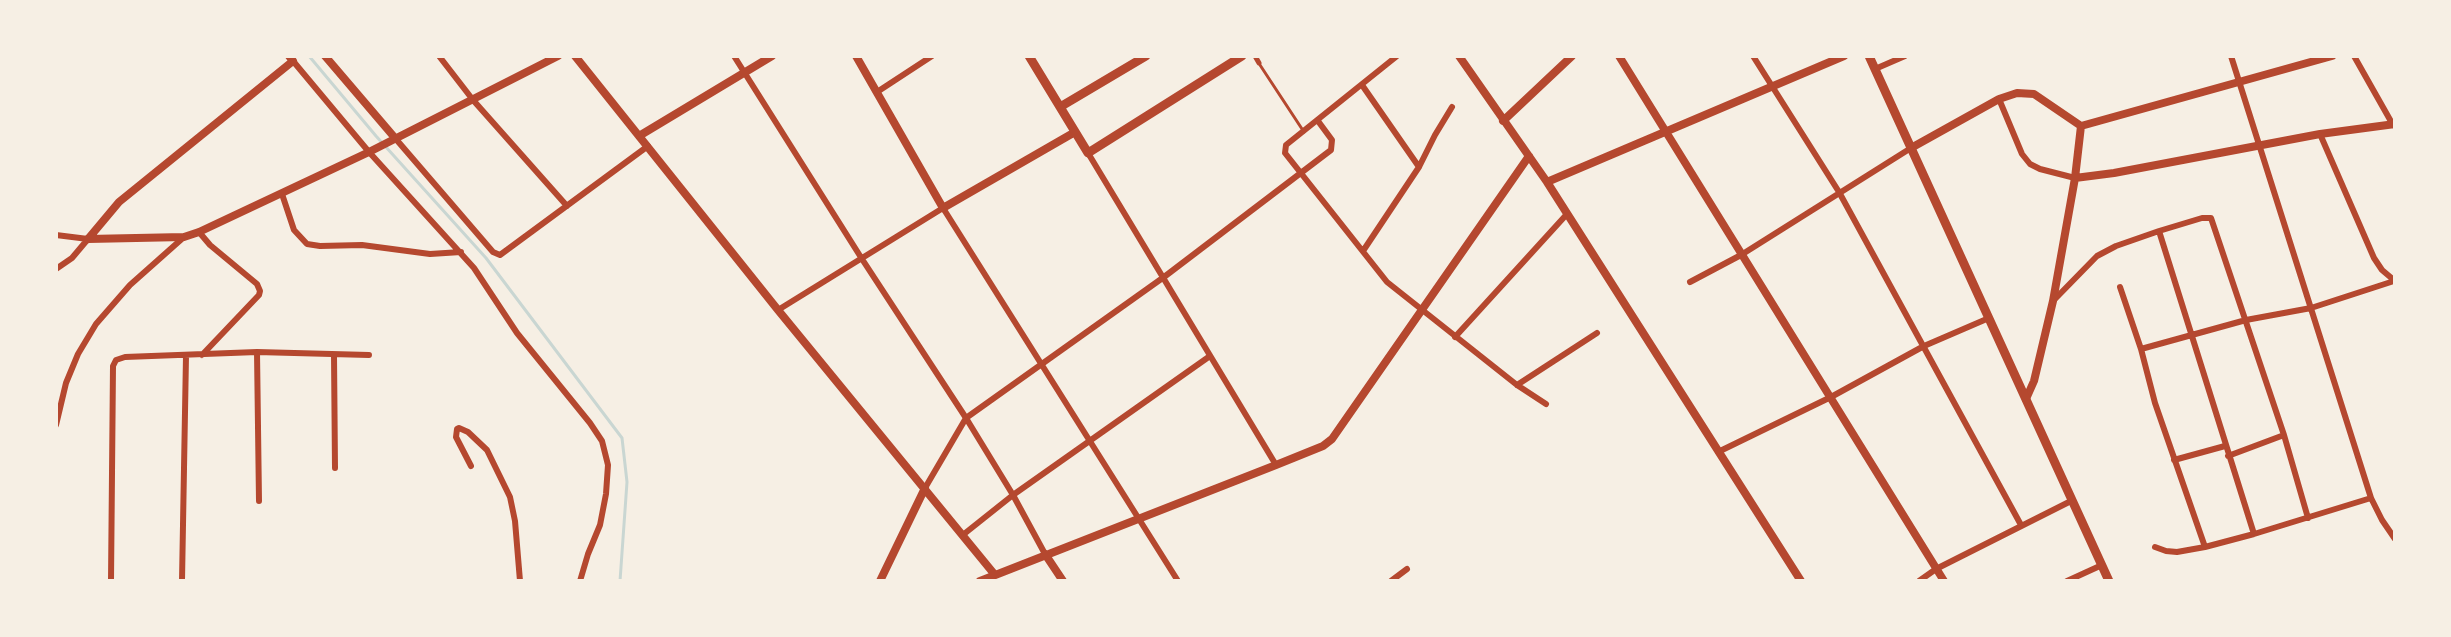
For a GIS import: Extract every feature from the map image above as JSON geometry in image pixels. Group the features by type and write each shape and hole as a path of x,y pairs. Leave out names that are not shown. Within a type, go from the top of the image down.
{"main road":[{"path":"1029,56 1088,153 1242,56"},
{"path":"1060,107 1146,56"},
{"path":"1869,56 2109,581"}],"street":[{"path":"325,56 493,252 500,255 648,146"},
{"path":"439,56 473,100 567,206"},
{"path":"56,235 88,239 184,237 199,232 372,150 558,56"},
{"path":"575,56 995,575"},
{"path":"734,56 966,418 1063,581"},
{"path":"639,136 772,56"},
{"path":"856,56 943,208 1178,581"},
{"path":"877,92 932,56"},
{"path":"1255,56 1259,63"},
{"path":"1397,56 1285,149 1286,156 1387,282 1517,385 1546,404"},
{"path":"1459,56 1547,182 1801,581"},
{"path":"1503,121 1572,56"},
{"path":"1619,56 1944,581"},
{"path":"1753,56 1839,192 2021,525"},
{"path":"1547,182 1844,56"},
{"path":"1875,69 1905,56"},
{"path":"2231,56 2371,498 2395,539"},
{"path":"2081,126 2332,56"},
{"path":"1999,99 2022,154 2030,164 2075,178 2320,134 2394,124 2354,56"},
{"path":"56,269 72,258 119,202 291,58 461,252 482,278 517,333 602,441 608,465 606,494 600,525 580,581"},
{"path":"1362,85 1419,167"},
{"path":"1690,282 1741,255 1911,148 1999,99 2017,93 2034,94 2081,126"},
{"path":"1363,251 1419,167 1452,107"},
{"path":"880,581 925,488 966,418 1164,277 1331,150 1332,140 1318,121"},
{"path":"2026,399 2034,381 2053,301 2081,126"},
{"path":"778,310 943,208 1075,132"},
{"path":"2320,134 2374,258 2395,281"},
{"path":"1088,153 1276,465"},
{"path":"980,581 1323,446 1332,439 1529,156"},
{"path":"282,194 294,230 307,244 362,245 430,254 461,252"},
{"path":"1455,337 1567,214"},
{"path":"2053,301 2097,256 2116,246 2202,218 2211,218 2284,435 2308,518"},
{"path":"2159,231 2254,534"},
{"path":"199,232 257,284 260,291 202,355"},
{"path":"56,425 57,412 78,354 96,324 130,285 184,237"},
{"path":"2141,349 2246,320 2311,308 2395,281"},
{"path":"2120,287 2155,403 2205,547"},
{"path":"1718,452 1831,397 1924,346 1989,318"},
{"path":"1517,385 1597,333"},
{"path":"257,352 259,501"},
{"path":"111,581 113,366 116,360 125,357 257,352 369,355"},
{"path":"334,355 335,468"},
{"path":"182,581 186,356"},
{"path":"964,534 1013,495 1210,356"},
{"path":"471,466 456,437 459,428 468,432 487,450 510,497 520,581"},
{"path":"2228,456 2284,435"},
{"path":"2174,460 2225,446"},
{"path":"2155,547 2177,552 2205,547 2371,498"},
{"path":"1919,581 1936,569 2071,501"},
{"path":"2067,581 2102,565"},
{"path":"1391,581 1407,569"}],"lane":[{"path":"1259,63 1304,132"}],"waterway":[{"path":"309,56 486,258 622,438 627,482 620,581"}]}
